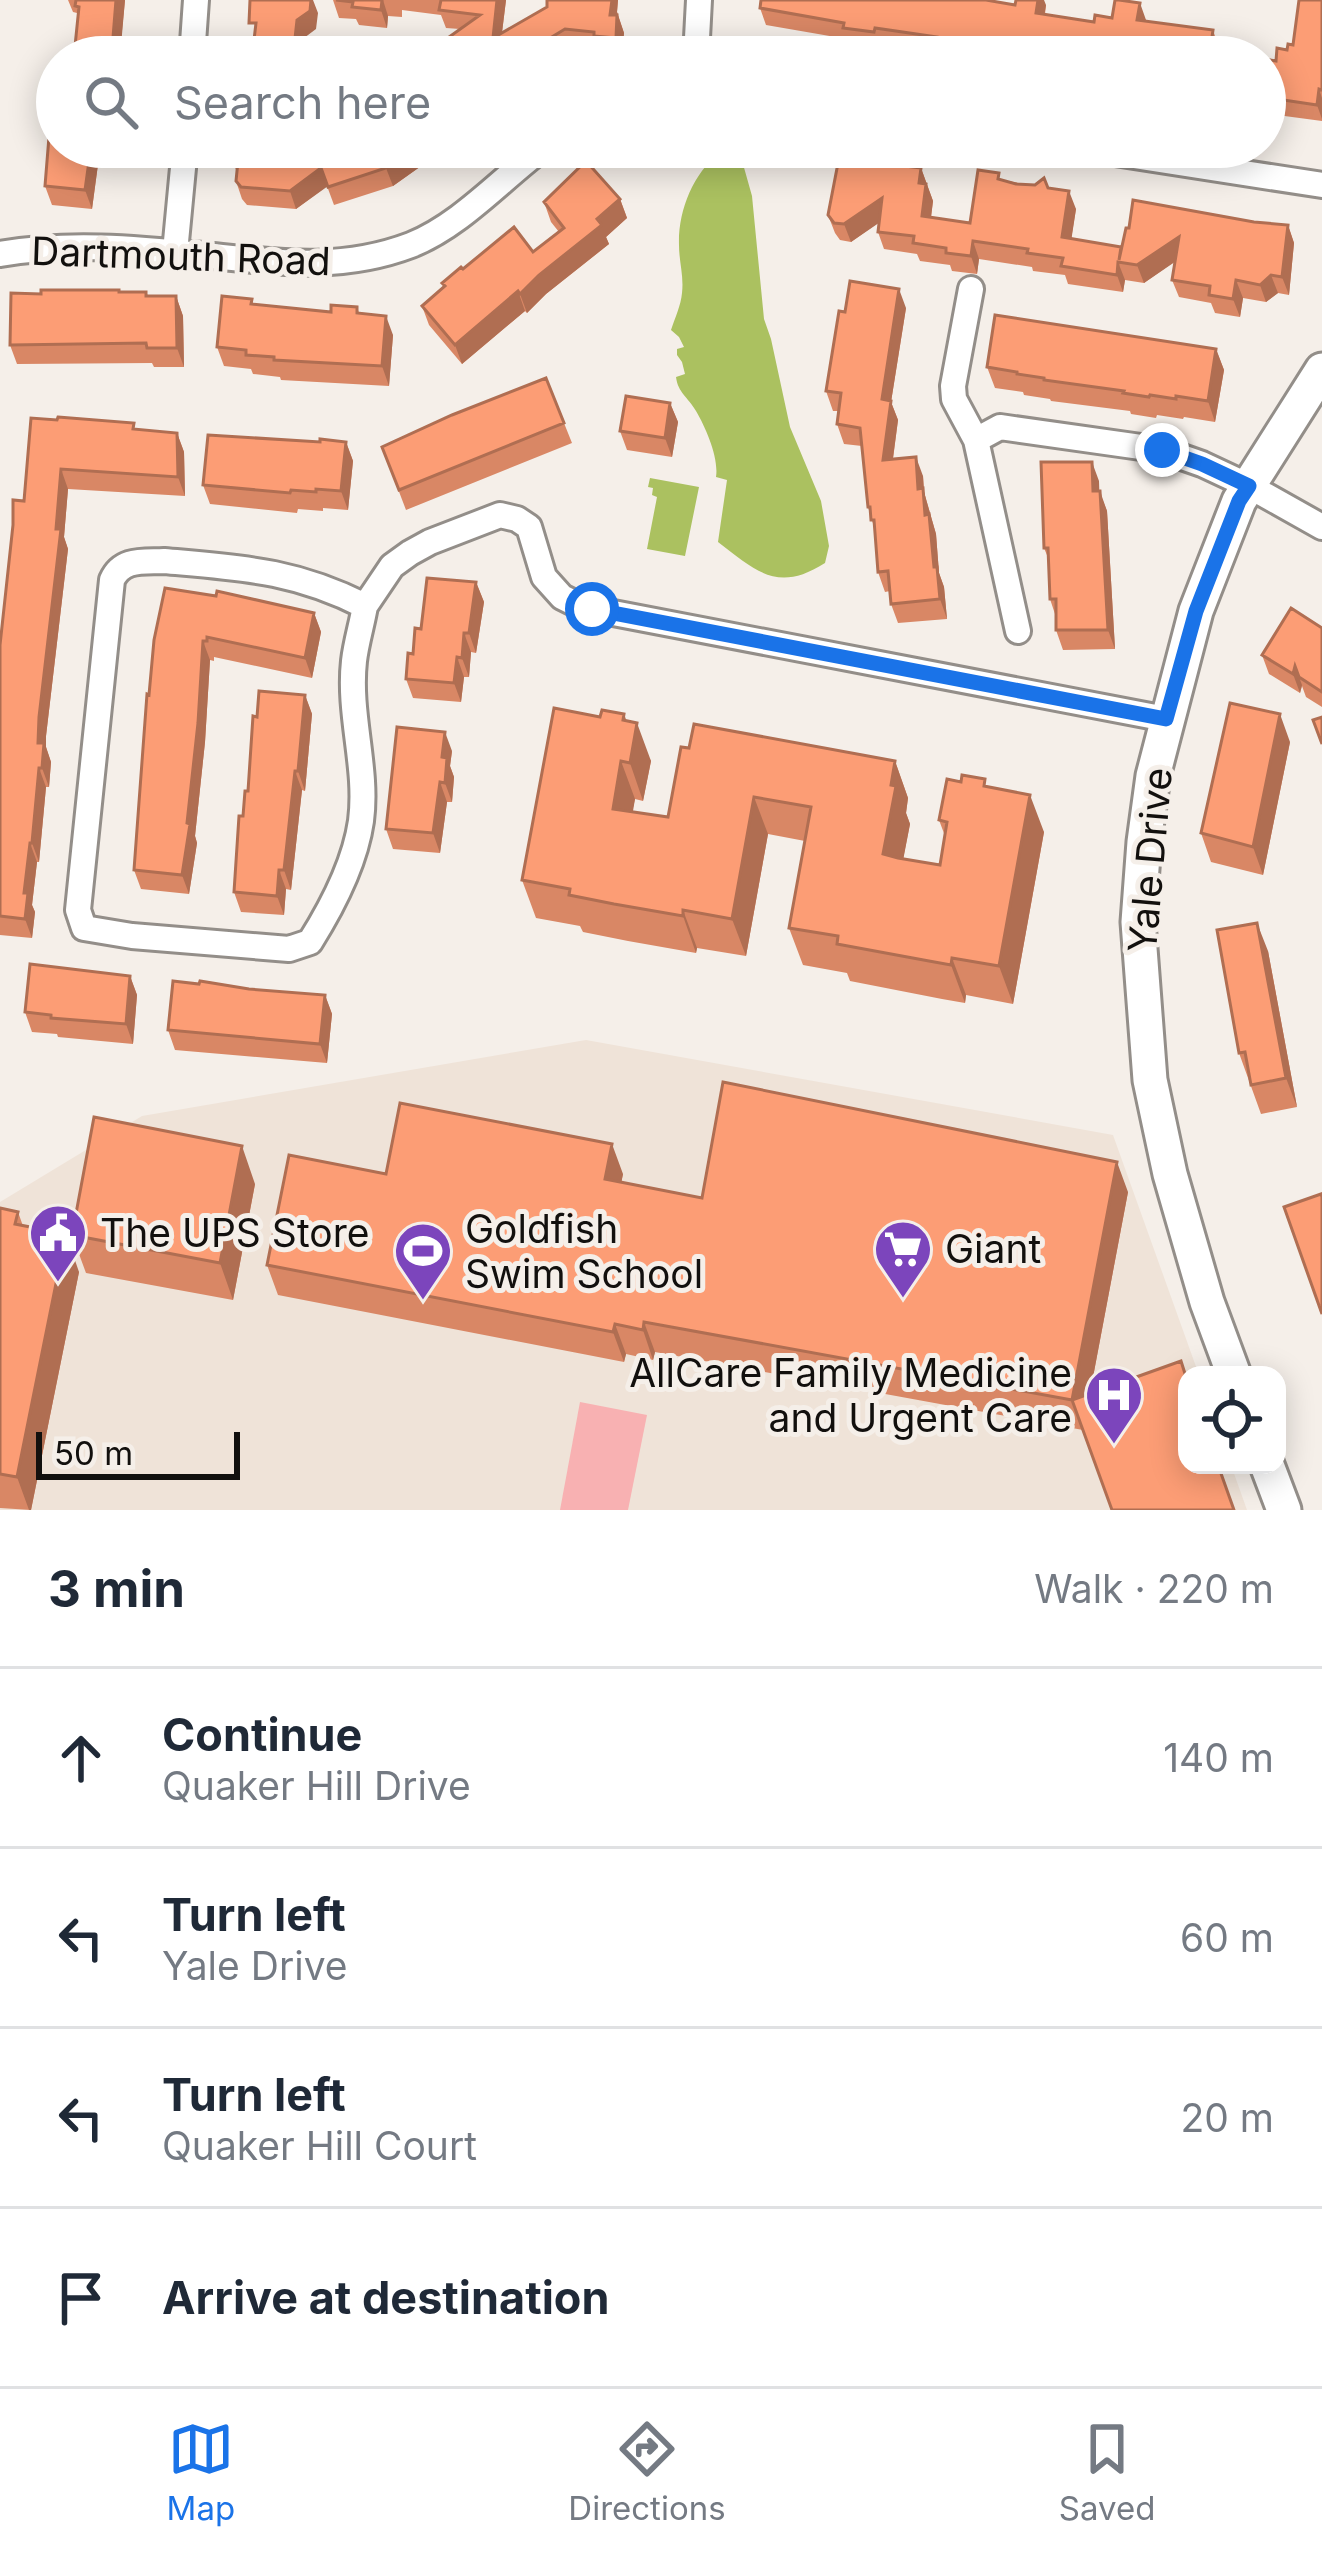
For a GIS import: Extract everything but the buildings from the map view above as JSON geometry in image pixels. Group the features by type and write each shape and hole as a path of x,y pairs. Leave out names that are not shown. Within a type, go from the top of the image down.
{"street":[{"path":"193,36 196,0"},
{"path":"697,36 699,0"},
{"path":"175,252 182,168"},
{"name":"Dartmouth Road","path":"0,254 79,248 341,263 413,244 446,225 518,168"},
{"path":"1212,168 1322,185"},
{"path":"971,289 953,399 976,440 1018,632"},
{"name":"Yale Drive","path":"1231,1366 1170,1174 1150,1080 1138,922 1153,776 1196,611 1239,501 1322,370"},
{"path":"976,440 1000,428 1162,450 1249,486 1322,527"},
{"path":"365,606 333,590 269,571 164,561 126,563 117,568 112,580 78,910 84,928 289,949 310,942 354,852 361,824 364,788 353,663 365,606 392,566 410,553 500,515 517,518 529,527 544,578 562,597 582,607 1166,719"},
{"path":"1271,1474 1285,1510"}],"shaded area":[{"path":"706,168 744,168 752,196 764,319 790,427 821,501 829,546 825,563 794,577 757,570 718,542 727,480 716,477 708,434 676,377 685,374 677,355 677,349 684,347 671,330 682,293 681,219"},
{"path":"650,478 699,487 685,556 647,549 657,497 648,487"},
{"path":"586,1040 1113,1135 1196,1366 1178,1366 1178,1474 1234,1474 1247,1510 0,1510 0,1202 142,1116"},
{"path":"580,1402 647,1415 628,1510 560,1510"}],"place":[{"name":"The UPS Store","path":"58,1284"},
{"name":"Giant","path":"903,1300"},
{"name":"Goldfish Swim School","path":"423,1302"},
{"name":"AllCare Family Medicine and Urgent Care","path":"1114,1446"}],"route":[{"path":"592,609 1166,719 1196,611 1249,486 1162,450"}]}
